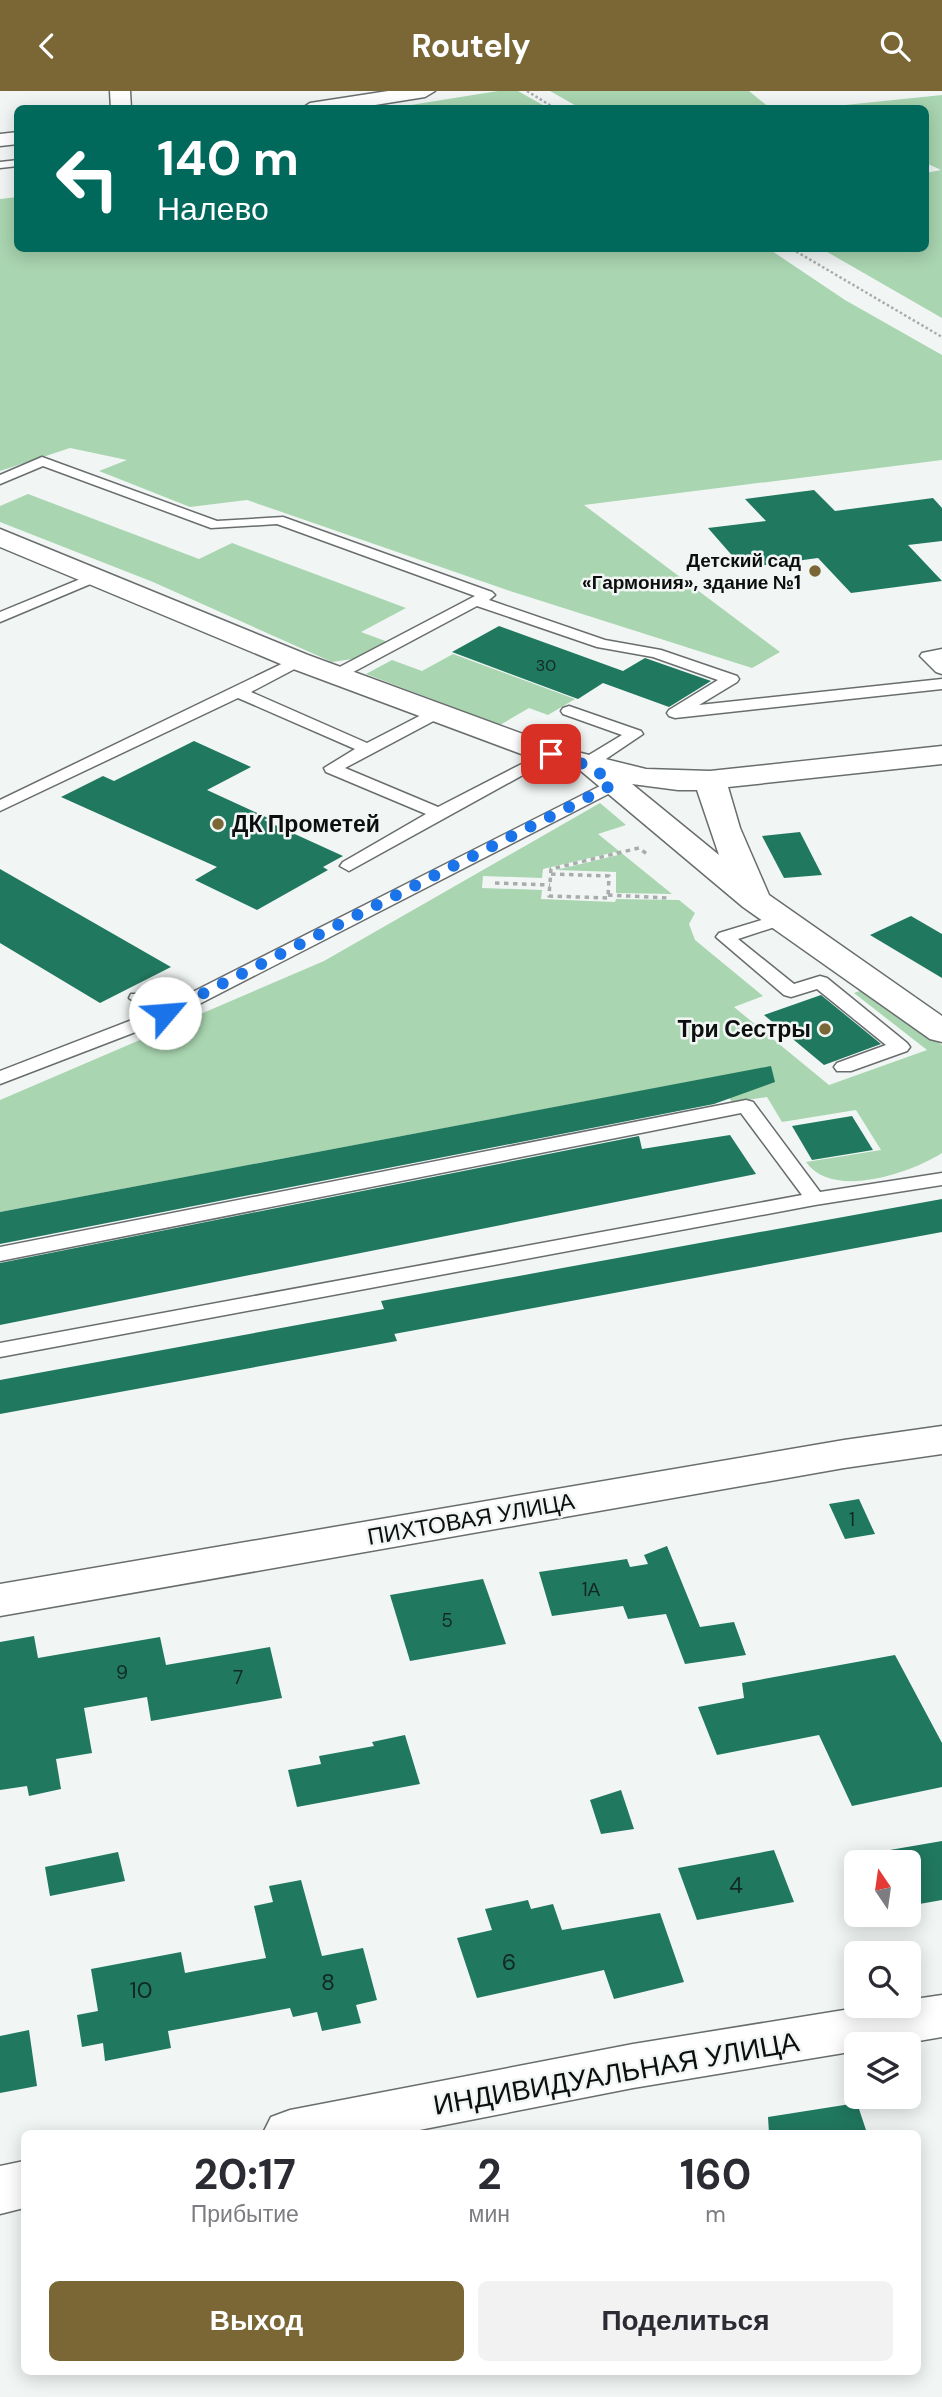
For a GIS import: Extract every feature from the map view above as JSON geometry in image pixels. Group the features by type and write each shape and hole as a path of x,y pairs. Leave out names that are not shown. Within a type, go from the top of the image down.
{"street":[{"path":"336,105 425,91"},
{"path":"0,537 298,661 597,772 646,778 710,780 942,755"},
{"path":"597,772 768,910 942,1032"},
{"path":"710,780 724,828 768,910"},
{"name":"ПИХТОВАЯ УЛИЦА","path":"0,1600 845,1454 942,1440"},
{"name":"ИНДИВИДУАЛЬНАЯ УЛИЦА","path":"305,2130 633,2066 942,2016"},
{"path":"0,2190 21,2186"}],"lane":[{"path":"0,479 42,461 216,524 278,520 487,595 336,675"},
{"path":"0,617 95,576"},
{"path":"477,601 602,644 656,653 731,679 675,713 942,684"},
{"path":"942,654 928,656 942,669"},
{"path":"0,806 298,661"},
{"path":"238,692 368,749"},
{"path":"0,1078 165,1013 597,772 635,734 569,711"},
{"path":"437,712 332,768 439,813"},
{"path":"349,866 439,813 551,754"},
{"path":"768,910 725,937 791,991 820,982 900,1047 844,1067"},
{"path":"138,998 165,1013"},
{"path":"0,1254 746,1106 815,1199"},
{"path":"0,1350 815,1199 942,1179"}],"path":[{"path":"527,91 550,105"},
{"path":"797,252 942,337"},
{"path":"551,874 609,876 608,898 549,896 551,869 617,853"},
{"path":"495,883 550,885"},
{"path":"608,895 669,898"}],"green space":[{"path":"498,91 518,91 543,105 411,105"},
{"path":"550,91 749,91 766,105 575,105"},
{"path":"942,95 942,318 827,252 929,252 929,172 941,170 929,164 929,105 845,105"},
{"path":"14,197 14,252 773,252 845,300 942,355 942,460 584,505 780,652 752,668 510,591 247,500 190,507 99,471 127,460 70,448 0,471 0,199"},
{"path":"28,494 199,559 232,543 406,608 361,632 388,642 359,658 332,662 153,582 0,522 0,506"},
{"path":"453,654 575,699 548,715 529,708 500,725 366,674 392,660 422,671"},
{"path":"600,803 626,825 598,834 672,894 616,893 616,872 556,870 618,855 615,852 543,869 542,878 483,876 482,888 542,890 541,899 615,902 616,899 679,900 695,913 689,924 695,940 763,996 734,1007 829,1085 927,1050 854,993 865,989 942,1045 942,1153 892,1175 852,1181 834,1179 818,1173 806,1162 881,1150 856,1110 782,1122 767,1097 732,1102 715,1077 0,1212 0,1100 324,961"}],"building":[{"path":"814,490 835,511 933,498 942,508 942,541 908,545 942,581 851,593 818,558 743,568 708,528 766,521 745,499"},
{"path":"499,626 623,671 645,658 711,681 669,707 603,683 578,699 452,652"},
{"name":"ДК Прометей","path":"194,741 251,767 207,790 268,818 264,820 343,856 323,867 328,870 257,910 195,880 217,867 61,797 103,776 114,781"},
{"path":"800,832 822,875 784,878 762,836"},
{"path":"0,869 171,967 100,1003 0,943"},
{"path":"911,916 942,934 942,978 870,935"},
{"name":"Три Сестры","path":"821,995 881,1044 824,1065 764,1015"},
{"path":"771,1066 775,1082 714,1104 0,1244 0,1212"},
{"path":"852,1116 873,1150 812,1160 792,1126"},
{"path":"730,1135 756,1174 0,1325 0,1263 639,1136 642,1149"},
{"path":"942,1199 942,1232 394,1334 397,1341 0,1414 0,1380 384,1309 381,1301"},
{"path":"859,1499 875,1534 845,1539 829,1504"},
{"path":"667,1546 700,1627 734,1622 746,1655 685,1664 666,1614 628,1619 623,1606 552,1616 539,1572 627,1559 630,1567 648,1564 644,1555"},
{"path":"483,1579 506,1644 410,1661 390,1595"},
{"path":"34,1636 38,1658 160,1637 166,1665 270,1647 282,1698 151,1721 147,1697 84,1708 92,1753 56,1759 61,1789 29,1796 27,1786 0,1790 0,1642"},
{"path":"895,1655 942,1743 942,1787 852,1806 819,1735 717,1755 698,1707 744,1698 742,1683"},
{"path":"405,1735 420,1784 297,1807 288,1770 321,1764 319,1756 374,1746 372,1742"},
{"path":"621,1790 634,1829 601,1834 590,1800"},
{"path":"942,1841 942,1900 921,1904 921,1850 890,1850"},
{"path":"774,1850 794,1902 697,1920 678,1868"},
{"path":"118,1852 125,1881 50,1896 45,1867"},
{"path":"301,1880 322,1956 363,1948 377,2000 356,2005 361,2023 322,2031 317,2012 293,2017 290,2008 168,2031 171,2048 105,2061 103,2043 82,2047 77,2015 98,2011 91,1969 181,1952 185,1973 266,1958 254,1906 273,1902 269,1886"},
{"path":"528,1900 531,1909 553,1904 562,1930 660,1913 684,1982 614,1999 604,1970 477,1998 457,1938 492,1930 485,1909"},
{"path":"29,2030 37,2086 0,2093 0,2036"},
{"path":"844,2105 844,2109 859,2109 866,2130 769,2130 768,2117"}],"place":[{"name":"Детский сад «Гармония», здание №1","path":"815,571"},
{"name":"ДК Прометей","path":"218,824"},
{"name":"Три Сестры","path":"825,1029"}],"route":[{"path":"165,1013 612,785 593,767 551,754"}]}
